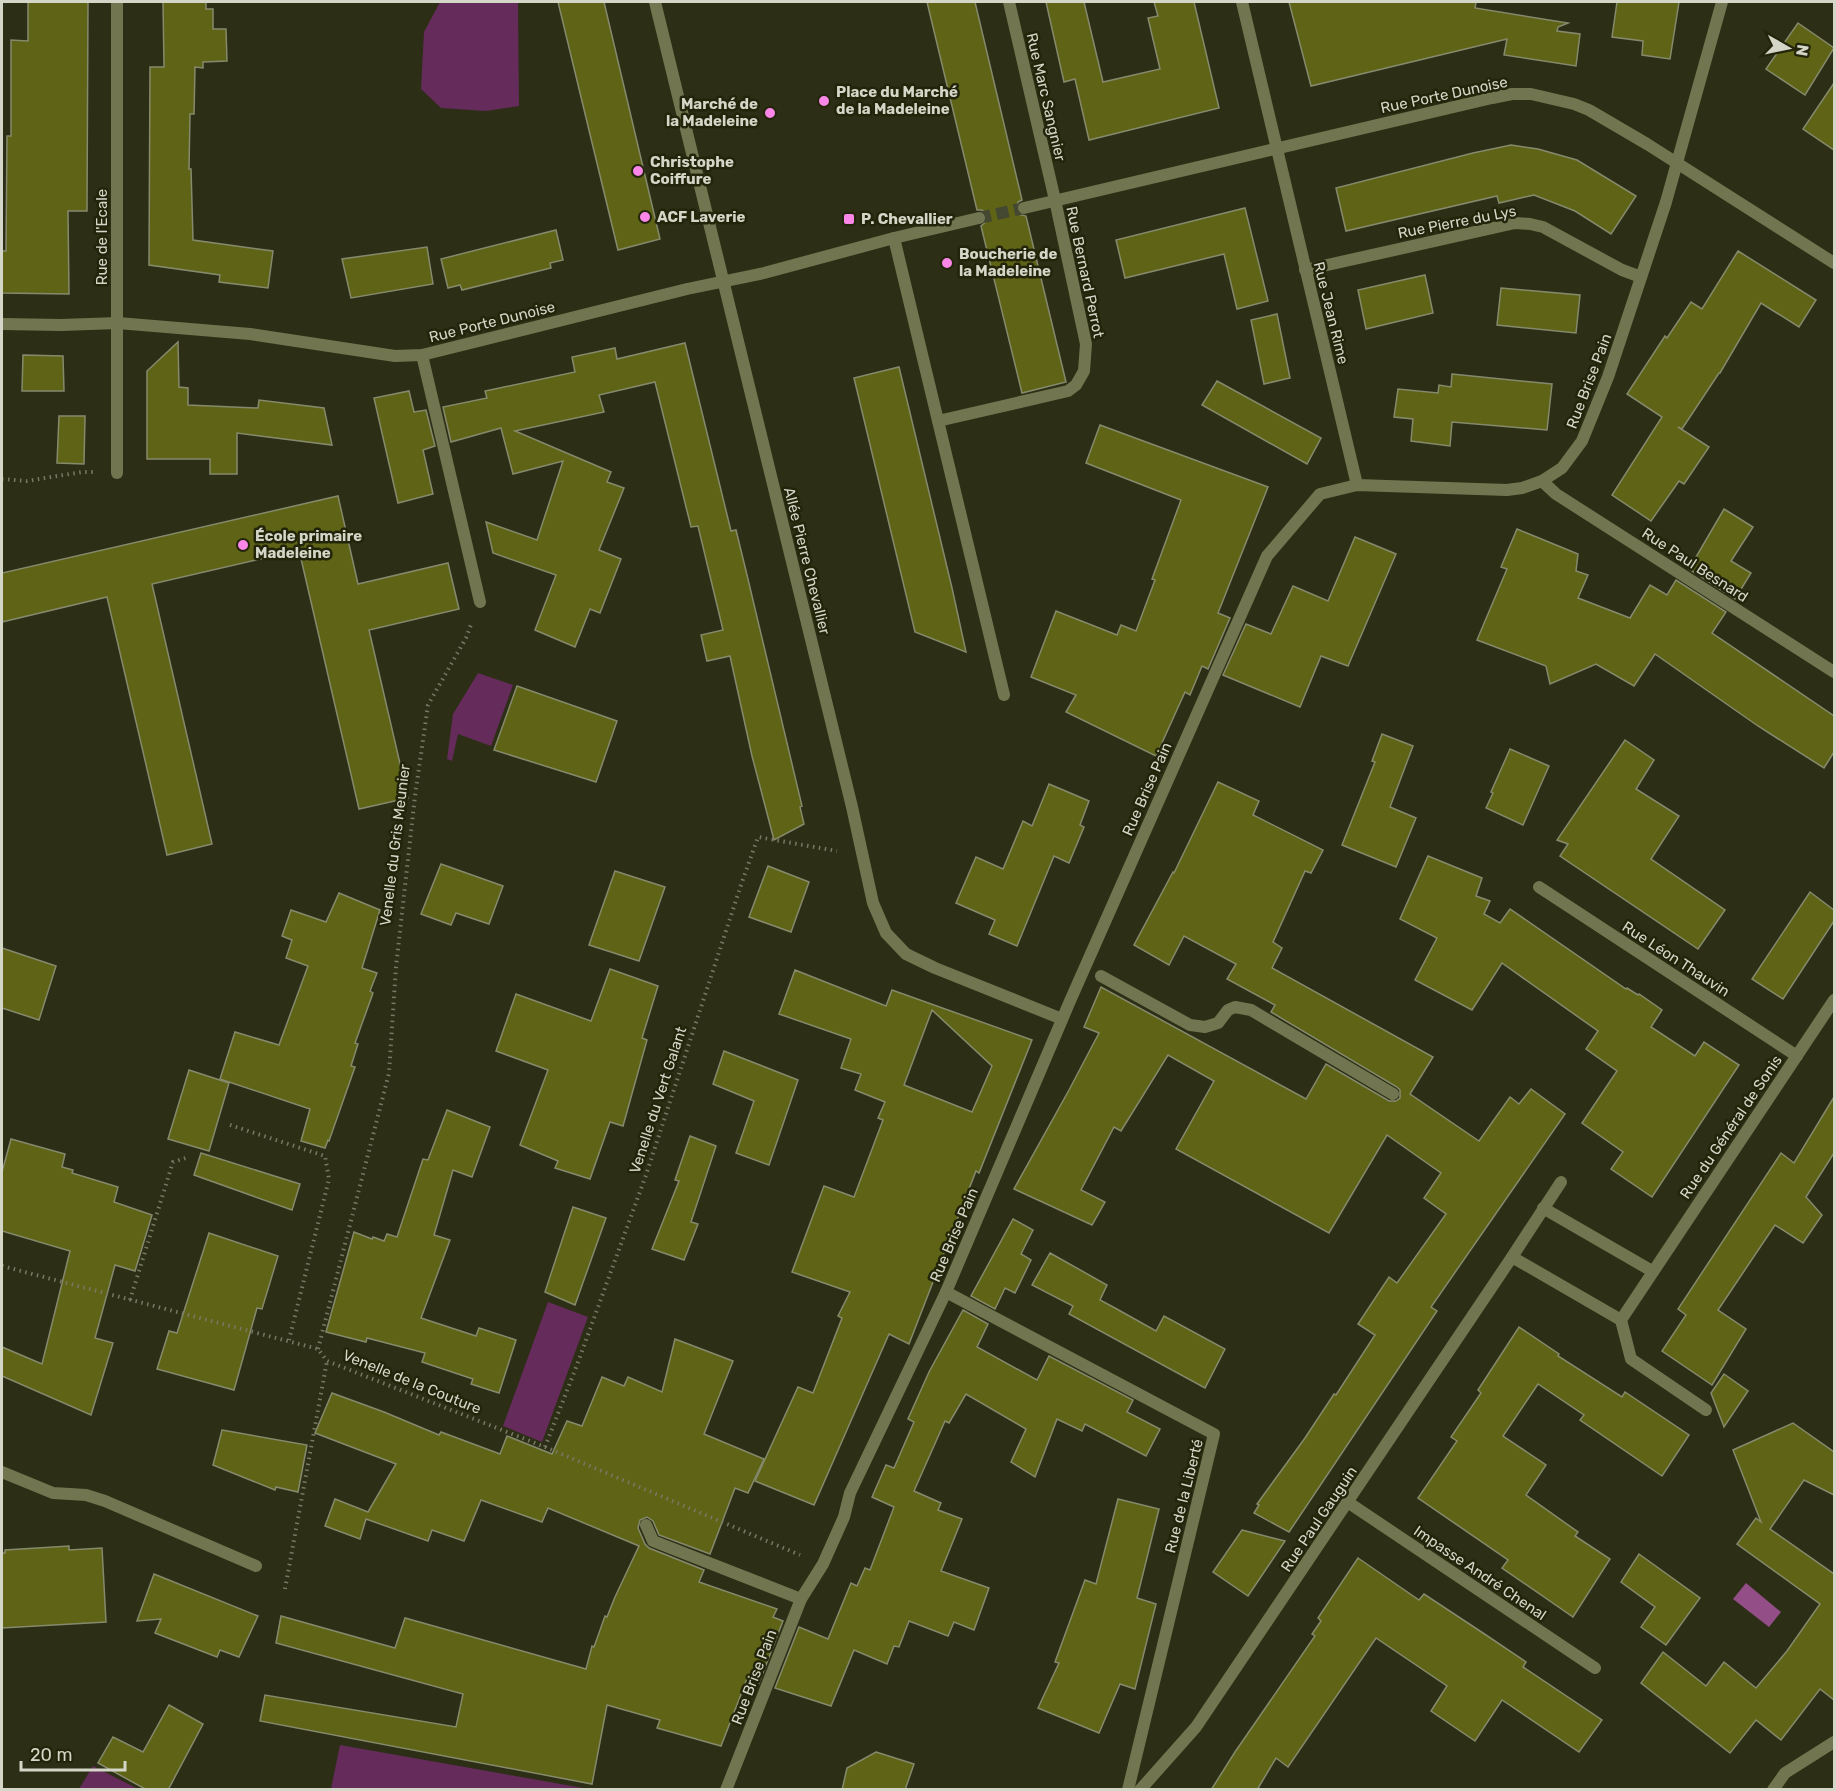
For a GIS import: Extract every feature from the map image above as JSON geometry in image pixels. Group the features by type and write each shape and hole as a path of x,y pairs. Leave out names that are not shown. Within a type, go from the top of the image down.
{"street":[{"name":"Rue de l'Ecale","path":"117,2 117,473"},
{"name":"Allée Pierre Chevallier","path":"655,2 852,807 873,903 885,933 906,954 1062,1019"},
{"name":"Rue Marc Sangnier","path":"1009,2 1055,200"},
{"name":"Rue Jean Rime","path":"1242,2 1357,485"},
{"name":"Rue Brise Pain","path":"726,1790 801,1599 823,1564 844,1517 850,1493 946,1292 1062,1019 1267,556 1320,494 1357,485 1507,490 1542,481 1562,468 1582,441 1608,377 1678,163 1722,2"},
{"name":"Rue Porte Dunoise","path":"1024,208 1492,98 1512,94 1531,94 1589,110 1678,163 1834,263"},
{"name":"Rue Bernard Perrot","path":"938,421 1068,391 1076,385 1084,371 1086,344 1055,200"},
{"name":"Rue Porte Dunoise","path":"2,324 61,325 118,322 250,334 395,356 422,355 764,273 894,237 980,218"},
{"name":"Rue Pierre du Lys","path":"1305,270 1515,223 1543,227 1622,270 1641,277"},
{"path":"894,237 1004,695"},
{"path":"422,355 480,603"},
{"name":"Rue Paul Besnard","path":"1542,481 1556,494 1834,672"},
{"name":"Rue Léon Thauvin","path":"1539,887 1797,1056"},
{"path":"1101,976 1190,1025 1205,1027 1218,1023 1228,1010 1235,1007 1251,1010 1393,1094"},
{"name":"Rue du Général de Sonis","path":"1621,1320 1834,1000"},
{"name":"Rue Paul Gauguin","path":"1140,1790 1196,1727 1349,1503 1561,1182"},
{"path":"1543,1208 1652,1271"},
{"path":"1512,1257 1621,1320 1631,1359 1706,1410"},
{"name":"Rue de la Liberté","path":"946,1292 1214,1434 1128,1790"},
{"path":"2,1472 53,1493 86,1495 105,1501 256,1566"},
{"name":"Impasse André Chenal","path":"1349,1503 1595,1668"},
{"path":"646,1525 653,1541 801,1599"},
{"path":"1773,1790 1785,1773 1834,1742"}],"path":[{"path":"2,479 27,481 82,472 117,473"},
{"name":"Venelle du Gris Meunier","path":"318,1349 389,1073 396,967 415,796 428,705 466,638 480,603"},
{"name":"Venelle du Vert Galant","path":"545,1447 646,1175 758,837 841,852"},
{"path":"230,1125 325,1156 329,1179 289,1340"},
{"path":"130,1300 173,1162 186,1158"},
{"path":"2,1266 318,1349"},
{"name":"Venelle de la Couture","path":"318,1349 327,1361 545,1447 804,1557"},
{"path":"285,1589 327,1361"}],"shaded area":[{"path":"440,2 518,3 519,106 486,111 441,108 421,89 424,32"},
{"path":"478,673 513,685 491,746 458,734 452,761 447,759 453,714"},
{"path":"548,1302 588,1317 542,1442 503,1426"},
{"path":"1746,1583 1781,1612 1769,1627 1733,1599"},
{"path":"340,1745 589,1789 331,1789"},
{"path":"93,1766 138,1789 79,1789"}],"building":[{"path":"28,2 88,2 87,211 68,211 69,294 2,293 2,251 6,251 7,136 11,136 11,40 28,41"},
{"path":"163,2 206,2 206,9 213,9 213,29 226,29 227,61 203,62 203,68 195,67 194,114 190,114 189,169 191,169 193,240 273,251 268,288 219,282 220,275 149,265 150,67 164,67"},
{"path":"558,2 604,2 660,239 618,250"},
{"path":"927,2 975,2 1022,200 1018,202 1016,209 1018,214 1026,216 1066,382 1022,393 981,226 987,221 987,216 982,210 977,210"},
{"path":"1046,2 1084,2 1103,82 1160,69 1148,18 1158,16 1154,2 1194,2 1219,108 1089,140 1075,79 1064,82"},
{"path":"1289,2 1476,2 1475,8 1568,23 1558,27 1557,31 1580,34 1576,66 1504,55 1507,39 1311,86"},
{"path":"1617,2 1679,2 1670,59 1642,55 1643,41 1612,37"},
{"path":"1798,23 1834,48 1805,95 1766,69"},
{"path":"1834,83 1834,150 1803,129"},
{"path":"1511,145 1538,149 1577,160 1636,196 1611,234 1575,211 1534,195 1499,203 1497,196 1346,231 1336,188"},
{"path":"1245,208 1268,301 1237,309 1224,254 1125,278 1116,240"},
{"path":"556,230 563,260 550,263 551,268 462,290 460,285 448,288 441,259"},
{"path":"427,247 433,284 351,298 342,259"},
{"path":"1738,251 1816,300 1799,327 1761,303 1720,373 1682,429 1678,427 1709,447 1684,484 1679,481 1651,521 1612,495 1662,417 1627,394 1665,336 1667,338 1691,302 1702,309"},
{"path":"1425,275 1433,313 1366,329 1358,290"},
{"path":"1501,288 1580,295 1576,333 1497,325"},
{"path":"1277,314 1290,378 1264,384 1251,320"},
{"path":"178,342 179,387 188,388 188,405 258,408 259,400 324,408 332,445 237,433 237,474 210,474 210,459 147,459 147,371"},
{"path":"685,343 731,531 736,530 802,806 800,807 804,824 774,840 752,756 730,656 707,661 701,635 723,630 698,526 691,527 655,382 599,395 604,412 515,431 611,472 607,482 624,488 599,550 621,559 600,613 590,609 575,647 535,630 556,575 493,553 486,522 537,540 563,461 513,474 501,428 451,442 443,407 487,398 485,391 575,372 572,357 615,348 617,359"},
{"path":"23,355 63,356 64,391 22,391"},
{"path":"899,367 966,652 915,632 854,378"},
{"path":"1452,374 1552,384 1547,430 1452,422 1450,446 1411,441 1413,419 1394,417 1398,389 1438,393 1439,385 1451,387"},
{"path":"1217,381 1321,438 1307,464 1202,405"},
{"path":"409,391 414,412 426,410 435,446 423,450 433,494 398,503 374,398"},
{"path":"59,416 85,416 84,464 57,463"},
{"path":"1100,425 1268,487 1218,613 1230,618 1208,669 1202,666 1190,695 1185,692 1156,756 1066,712 1076,695 1031,677 1056,611 1117,635 1121,625 1136,631 1181,500 1086,463"},
{"path":"338,496 358,584 448,563 459,609 369,630 408,798 359,809 299,550 152,584 212,844 167,855 107,597 2,622 2,573"},
{"path":"1724,509 1753,527 1731,561 1751,573 1735,599 1689,569"},
{"path":"1517,529 1578,554 1576,571 1588,575 1578,598 1630,618 1650,585 1667,595 1676,580 1726,612 1712,633 1834,716 1834,752 1824,768 1758,726 1655,654 1634,686 1596,664 1550,684 1546,666 1477,640 1507,569 1501,567"},
{"path":"1355,537 1396,554 1348,666 1321,656 1300,707 1223,675 1246,624 1271,634 1293,586 1328,601"},
{"path":"517,686 617,721 596,782 494,750"},
{"path":"1382,734 1413,746 1390,807 1416,818 1396,867 1342,845 1375,762 1372,761"},
{"path":"1625,740 1654,760 1636,789 1679,816 1651,859 1725,910 1698,949 1560,856 1568,844 1557,840"},
{"path":"1510,749 1549,766 1523,825 1486,808"},
{"path":"1218,782 1259,801 1253,815 1323,850 1311,873 1305,871 1273,942 1282,948 1272,968 1433,1057 1410,1094 1479,1141 1510,1097 1519,1104 1531,1089 1565,1114 1431,1307 1437,1311 1289,1532 1254,1513 1259,1505 1257,1504 1334,1394 1336,1395 1375,1335 1358,1324 1389,1277 1397,1283 1446,1214 1424,1198 1441,1173 1387,1135 1329,1233 1176,1149 1214,1081 1168,1055 1121,1131 1114,1127 1081,1190 1105,1202 1092,1225 1014,1189 1099,1033 1084,1027 1101,987 1306,1099 1326,1064 1389,1101 1396,1101 1400,1098 1400,1090 1397,1087 1271,1012 1275,1005 1227,979 1236,964 1184,936 1169,965 1134,945 1174,873"},
{"path":"1049,784 1089,801 1080,825 1084,827 1069,863 1054,856 1017,946 989,934 995,920 956,903 976,857 1003,869 1023,821 1032,826"},
{"path":"1428,856 1482,878 1476,896 1490,901 1484,914 1500,923 1510,909 1626,989 1639,994 1662,1010 1651,1027 1695,1056 1704,1042 1739,1065 1652,1197 1611,1169 1623,1152 1582,1123 1617,1071 1586,1049 1598,1031 1502,963 1472,1010 1415,980 1437,938 1400,919"},
{"path":"441,864 503,886 489,924 456,913 451,925 421,914"},
{"path":"768,866 809,882 791,932 749,917"},
{"path":"615,871 665,887 639,961 589,945"},
{"path":"1810,892 1834,910 1834,921 1783,999 1752,979"},
{"path":"339,893 380,910 362,968 377,973 370,991 373,993 355,1043 358,1044 351,1066 355,1067 325,1148 301,1141 310,1109 220,1079 235,1032 279,1045 308,966 286,958 292,940 282,936 291,910 326,922"},
{"path":"2,948 56,966 39,1020 2,1008"},
{"path":"610,969 658,986 642,1038 647,1040 623,1126 610,1122 590,1179 555,1168 558,1161 520,1145 548,1070 496,1051 516,994 591,1021"},
{"path":"795,970 886,1006 892,990 1032,1040 979,1173 976,1171 909,1344 889,1334 814,1505 755,1481 798,1387 813,1393 842,1318 838,1316 850,1292 792,1272 824,1186 854,1197 883,1120 878,1118 885,1102 855,1090 861,1074 841,1068 851,1039 779,1014","holes":["932,1010 992,1066 972,1112 904,1085"]},
{"path":"724,1051 798,1080 769,1165 736,1153 754,1101 713,1084"},
{"path":"189,1070 229,1083 209,1151 168,1139"},
{"path":"1834,1097 1834,1153 1806,1197 1822,1215 1803,1243 1775,1225 1718,1310 1746,1329 1712,1385 1662,1351 1686,1315 1678,1309 1781,1153 1794,1163"},
{"path":"447,1110 490,1127 472,1177 453,1170 434,1235 450,1240 421,1318 476,1336 479,1328 516,1340 499,1393 471,1384 473,1379 422,1362 425,1353 367,1338 366,1342 326,1332 354,1232 384,1241 387,1234 397,1237 423,1159 428,1160"},
{"path":"690,1136 716,1146 691,1222 698,1224 684,1260 652,1249 679,1181 675,1180"},
{"path":"11,1139 65,1154 62,1167 73,1170 72,1173 118,1187 114,1202 152,1215 135,1271 115,1265 95,1338 113,1343 91,1415 2,1376 2,1347 42,1364 70,1251 2,1231 2,1172"},
{"path":"201,1153 300,1184 292,1210 194,1175"},
{"path":"573,1207 606,1218 575,1305 545,1292"},
{"path":"1013,1219 1033,1230 1021,1254 1031,1260 1015,1293 1005,1288 995,1309 971,1296"},
{"path":"209,1233 278,1256 262,1309 257,1308 234,1390 157,1369 169,1331 177,1333"},
{"path":"1050,1253 1107,1285 1100,1300 1156,1331 1164,1316 1225,1349 1205,1388 1069,1314 1073,1306 1032,1285"},
{"path":"963,1310 988,1324 977,1347 1037,1380 1049,1356 1133,1400 1127,1412 1160,1429 1146,1456 1085,1424 1082,1431 1057,1419 1035,1477 1011,1462 1026,1429 966,1394 949,1423 945,1421 914,1491 941,1503 938,1510 962,1519 941,1571 989,1588 974,1630 954,1622 948,1636 909,1621 899,1647 894,1646 887,1664 854,1650 831,1706 775,1688 799,1627 828,1639 851,1583 857,1586 865,1568 870,1570 894,1507 872,1497 886,1465 894,1468 914,1422 908,1419 929,1372"},
{"path":"1519,1327 1559,1354 1558,1356 1622,1397 1625,1392 1689,1435 1662,1476 1580,1420 1584,1415 1538,1384 1503,1436 1546,1465 1526,1495 1578,1532 1575,1536 1610,1559 1573,1617 1502,1568 1508,1560 1418,1498 1457,1441 1451,1437 1481,1393 1478,1390"},
{"path":"675,1339 733,1361 704,1434 764,1459 748,1493 735,1488 710,1554 659,1535 653,1521 647,1517 640,1520 638,1528 649,1548 704,1570 699,1582 777,1609 773,1617 783,1621 759,1683 747,1679 721,1746 657,1728 660,1720 607,1705 592,1784 260,1721 265,1695 456,1727 463,1694 276,1643 281,1616 395,1648 405,1618 586,1669 592,1646 594,1647 605,1616 607,1617 639,1546 548,1508 542,1522 481,1500 464,1541 432,1530 428,1541 366,1519 360,1539 325,1526 335,1499 368,1512 396,1464 315,1433 332,1393 439,1435 441,1432 500,1454 507,1436 552,1454 567,1421 582,1426 602,1377 624,1386 628,1377 662,1392"},
{"path":"1724,1374 1748,1391 1724,1427 1711,1393"},
{"path":"1793,1423 1834,1452 1834,1495 1804,1480 1770,1529 1834,1574 1834,1700 1820,1689 1781,1740 1756,1720 1730,1753 1641,1683 1663,1652 1706,1686 1724,1662 1756,1688 1787,1651 1820,1604 1737,1544 1756,1518 1761,1522 1733,1450"},
{"path":"222,1430 307,1445 298,1492 276,1487 275,1490 213,1465"},
{"path":"1118,1499 1159,1509 1137,1598 1156,1604 1135,1689 1120,1684 1099,1733 1038,1708 1059,1663 1055,1662 1085,1580 1096,1584"},
{"path":"1242,1530 1285,1541 1248,1596 1213,1572"},
{"path":"69,1546 69,1550 102,1548 106,1622 2,1628 2,1553 5,1553 5,1550"},
{"path":"1639,1554 1700,1598 1666,1645 1641,1627 1655,1607 1621,1582"},
{"path":"1358,1558 1419,1600 1424,1594 1483,1633 1526,1662 1523,1667 1602,1720 1579,1752 1502,1700 1475,1741 1431,1711 1447,1686 1376,1638 1288,1767 1276,1758 1257,1790 1211,1790 1315,1636 1312,1634 1321,1621 1318,1618"},
{"path":"154,1574 258,1616 239,1657 220,1650 217,1657 155,1633 161,1619 137,1621"},
{"path":"169,1705 203,1724 168,1790 147,1790 98,1763 113,1737 143,1752"},
{"path":"876,1752 914,1764 905,1790 842,1790 847,1768"}],"tunnel":[{"path":"979,218 1024,208"}],"place":[{"name":"Place du Marché de la Madeleine","path":"824,101"},
{"name":"Marché de la Madeleine","path":"770,113"},
{"name":"Christophe Coiffure","path":"638,171"},
{"name":"ACF Laverie","path":"645,217"},
{"name":"P. Chevallier","path":"849,219"},
{"name":"Boucherie de la Madeleine","path":"947,263"},
{"name":"École primaire Madeleine","path":"243,545"}]}
